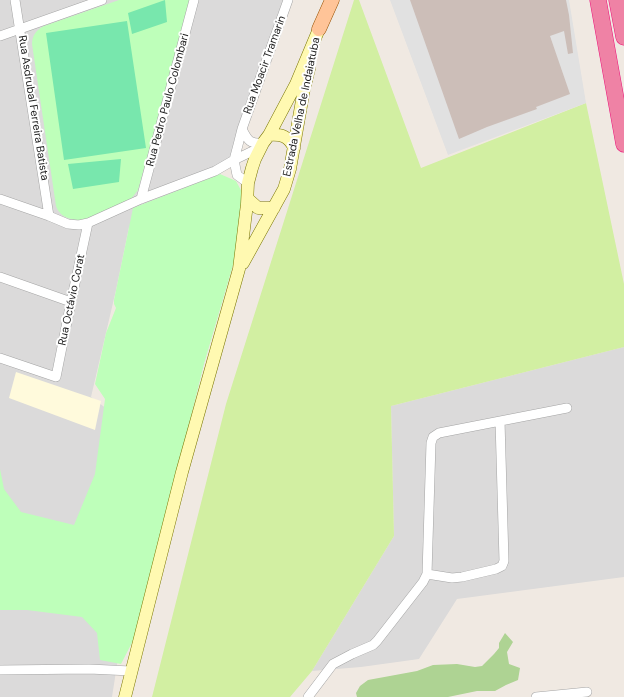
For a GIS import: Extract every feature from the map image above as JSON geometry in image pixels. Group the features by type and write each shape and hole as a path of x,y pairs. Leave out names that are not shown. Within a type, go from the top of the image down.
{"highway":[{"path":"598,0 624,144"},
{"path":"618,0 624,37"}],"main road":[{"path":"319,29 332,0"},
{"name":"Estrada Velha de Indaiatuba","path":"239,269 248,199 248,182 255,159 296,84 319,29"},
{"name":"Estrada Velha de Indaiatuba","path":"239,269 284,189 290,169 304,89 319,29"},
{"path":"265,142 279,135 284,136 291,142 294,148"},
{"path":"248,199 258,208 274,208"},
{"path":"125,697 182,472 239,269"}],"street":[{"name":"Rua Asdrubal Ferreira Batista","path":"15,0 49,216"},
{"path":"0,36 102,0"},
{"name":"Rua Pedro Paulo Colombari","path":"141,200 194,0"},
{"name":"Rua Moacir Tramarin","path":"234,160 242,129 288,0"},
{"name":"Rua Moacir Tramarin","path":"242,129 246,137 251,142 256,144 265,142"},
{"path":"0,199 68,224 79,226 215,171 265,142"},
{"path":"234,160 237,175"},
{"path":"215,171 233,173 248,182"},
{"name":"Rua Octávio Corat","path":"0,358 56,377 88,223"},
{"path":"0,277 71,302"},
{"path":"308,697 333,664 378,642 423,582 427,574 431,443 433,437 439,433 567,408"},
{"path":"427,574 452,578 462,577 496,569 502,566 504,561 500,421"},
{"path":"0,670 89,669 131,671"},
{"path":"536,697 587,692"}],"shaded area":[{"path":"0,0 289,0 234,160 129,227 91,397 159,448 137,537 112,697 0,697"},
{"path":"390,0 569,0 586,103 448,155"},
{"path":"624,347 624,577 457,599 419,659 361,667 312,671 394,536 391,406"},
{"path":"16,372 101,401 95,430 9,398"}],"green space":[{"path":"119,0 191,0 138,190 131,199 87,219 74,220 61,214 56,206 32,41 37,31 44,26"},
{"path":"165,0 167,22 132,34 128,13"},
{"path":"354,0 359,0 421,168 586,103 624,284 624,347 391,406 394,536 312,671 290,697 152,697 226,404"},
{"path":"127,21 146,148 64,160 46,33"},
{"path":"121,159 119,182 73,189 68,164"},
{"path":"220,174 236,181 243,194 238,248 204,364 138,631 121,664 100,660 97,633 82,617 27,610 0,610 0,469 4,489 21,512 74,525 95,474 105,399 95,384 106,333 116,308 114,300 133,208"},
{"path":"505,633 513,642 507,652 509,664 520,668 518,680 495,691 477,691 448,697 357,697 356,693 360,686 368,680 417,671 433,665 457,664 475,667 482,666 499,648 499,643"}],"building":[{"path":"410,0 566,0 573,53 568,54 564,31 550,36 570,94 536,107 537,109 459,139"}]}
